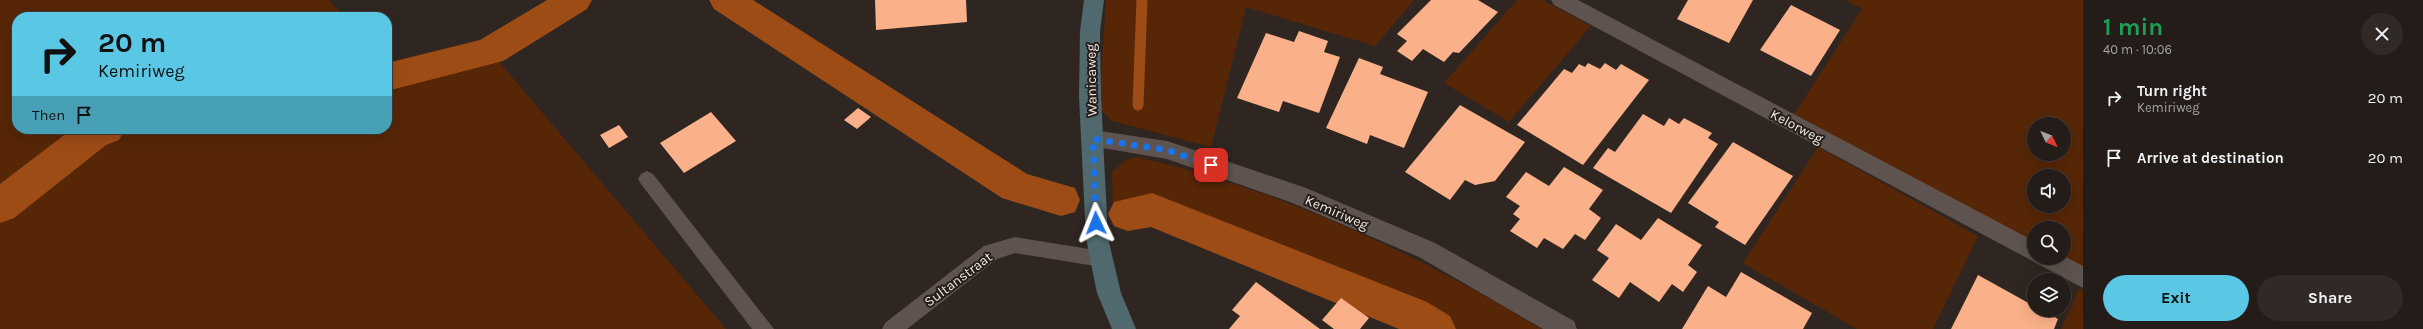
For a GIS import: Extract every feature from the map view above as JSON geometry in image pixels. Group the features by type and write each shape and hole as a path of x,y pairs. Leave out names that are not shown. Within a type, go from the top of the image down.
{"street":[{"name":"Wanicaweg","path":"1094,0 1090,31 1097,238 1109,293 1124,329"},
{"name":"Kelorweg","path":"1561,0 2027,248"},
{"name":"Kemiriweg","path":"1093,139 1167,150 1298,196 1427,250 1565,329"},
{"path":"2059,265 2083,278"}],"lane":[{"path":"647,179 764,329"},
{"name":"Sultanstraat","path":"892,329 991,252 1015,245 1101,259"}],"shaded area":[{"path":"0,0 329,0 340,12 12,12 12,134 392,134 392,76 490,51 726,329 0,329"},
{"path":"1106,0 1414,0 1375,46 1246,7 1211,147 1112,121 1099,108"},
{"path":"1517,0 1542,0 1591,26 1509,122 1444,83"},
{"path":"1846,0 2083,0 2083,274 2071,264 2071,221 2027,221 2027,244 1793,116 1862,9"},
{"path":"1818,147 1978,236 1933,329 1857,329 1743,263"},
{"path":"1136,157 1188,170 1241,186 1345,226 1446,275 1541,329 1435,329 1412,315 1152,210 1128,214 1113,211 1112,172 1125,161"},
{"path":"2079,288 2083,290 2083,329 2061,329 2066,317 2071,317 2071,306"}],"building":[{"path":"875,0 966,0 967,22 876,30"},
{"path":"1431,0 1478,0 1498,12 1459,53 1453,52 1444,62 1423,49 1412,61 1397,51 1407,41 1397,34"},
{"path":"1688,0 1753,0 1729,43 1677,19"},
{"path":"1791,5 1840,30 1811,76 1760,50"},
{"path":"1299,31 1328,41 1324,52 1340,57 1319,113 1283,101 1279,112 1237,98 1266,33 1294,42"},
{"path":"1359,58 1383,67 1380,74 1428,92 1404,148 1370,135 1367,144 1326,128"},
{"path":"1588,63 1600,69 1605,63 1616,70 1621,64 1649,80 1583,165 1517,125 1564,69 1572,73 1579,64 1585,67"},
{"path":"1460,105 1525,142 1495,181 1475,185 1465,180 1450,200 1405,172"},
{"path":"858,108 871,117 857,129 844,120"},
{"path":"711,112 736,141 684,173 660,143"},
{"path":"1643,114 1664,126 1669,118 1679,124 1684,118 1712,133 1708,138 1718,144 1671,213 1593,168 1608,148 1615,152"},
{"path":"619,125 628,137 609,148 600,135"},
{"path":"1733,142 1793,176 1745,245 1715,227 1719,222 1688,203"},
{"path":"1564,167 1603,190 1589,209 1601,218 1585,240 1575,234 1563,249 1544,238 1537,248 1510,231 1520,219 1513,214 1520,206 1506,197 1526,172 1549,186"},
{"path":"1658,218 1702,245 1688,265 1697,272 1683,292 1672,284 1659,302 1630,282 1619,298 1592,280 1609,258 1597,250 1616,224 1641,240"},
{"path":"1741,272 1812,313 1803,329 1682,329 1708,286 1726,297"},
{"path":"1978,275 2027,302 2027,317 2054,317 2058,319 2054,329 1951,329"},
{"path":"1256,282 1320,329 1229,329 1240,316 1232,310"},
{"path":"1341,298 1369,318 1360,329 1334,329 1322,320"}],"waterway":[{"path":"392,76 490,51 575,0"},
{"path":"726,0 1016,187 1061,200"},
{"path":"1138,105 1142,0"},
{"path":"0,206 93,134"},
{"path":"1128,214 1152,210 1412,315 1435,329"}],"route":[{"path":"1096,223 1093,139 1167,150 1211,165"}]}
